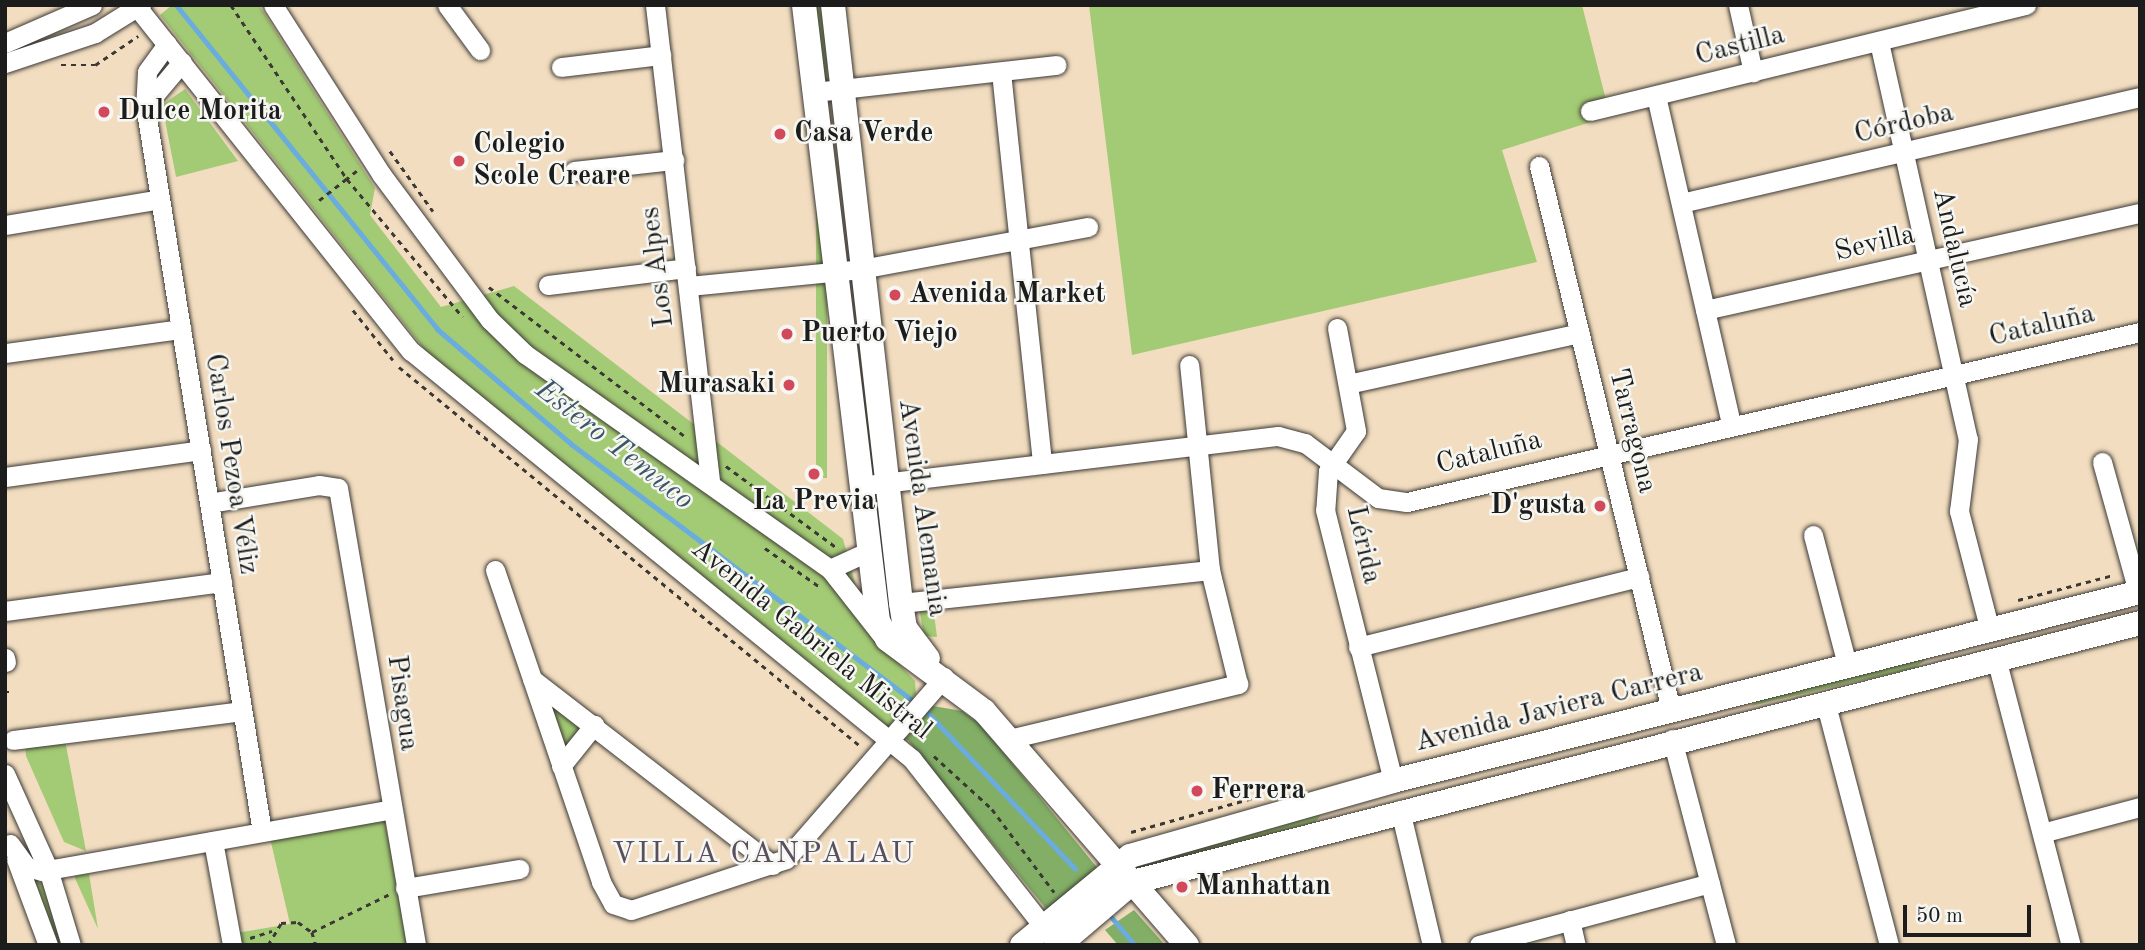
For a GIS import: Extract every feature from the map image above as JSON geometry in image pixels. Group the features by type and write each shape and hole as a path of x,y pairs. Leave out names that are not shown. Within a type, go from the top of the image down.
{"main road":[{"name":"Avenida Alemania","path":"804,5 873,607 887,639 938,684"},
{"name":"Avenida Alemania","path":"832,5 901,603 905,628 938,684"},
{"name":"Avenida Javiera Carrera","path":"1125,874 1130,856 1393,781 2139,592"},
{"path":"1996,658 2016,623"},
{"name":"Avenida Javiera Carrera","path":"1023,945 1053,939 1125,874 1373,818 1672,739 2140,623"},
{"path":"1969,665 1990,631"},
{"name":"Avenida Gabriela Mistral","path":"938,684 1009,739 1187,945"},
{"path":"1636,719 1672,739 1707,700"},
{"path":"1373,818 1393,781"}],"street":[{"path":"5,43 92,5"},
{"name":"Avenida Gabriela Mistral","path":"273,5 381,174 490,320 525,354 710,481 830,569 887,639"},
{"path":"447,5 480,50"},
{"name":"Los Alpes","path":"655,5 710,481"},
{"path":"1738,5 1753,72"},
{"name":"Castilla","path":"1590,111 1879,42 2003,8 2026,5"},
{"path":"5,64 95,33 137,6"},
{"name":"Avenida Gabriela Mistral","path":"137,6 411,351 895,736 1053,939"},
{"name":"Andalucía","path":"1879,42 1968,439 1959,511 1990,631"},
{"name":"Carlos Pezoa Véliz","path":"167,44 148,72 145,106 262,832"},
{"path":"561,67 661,55"},
{"path":"145,106 182,62"},
{"path":"815,92 1056,65"},
{"path":"1001,72 1042,464"},
{"path":"1656,96 1731,424"},
{"name":"Córdoba","path":"1681,203 2140,97"},
{"path":"574,172 674,160"},
{"name":"Tarragona","path":"1538,166 1671,710"},
{"path":"5,225 160,199"},
{"name":"Sevilla","path":"1705,310 2140,213"},
{"path":"548,285 835,272 1088,228"},
{"name":"Lérida","path":"1337,328 1356,431 1332,462 1325,510 1393,781"},
{"path":"5,354 181,329"},
{"name":"Cataluña","path":"860,486 1288,437 1332,462 1371,494 1396,502 2140,332"},
{"path":"1348,384 1579,333"},
{"path":"1009,739 1238,684 1210,570 1189,365"},
{"path":"5,477 201,450"},
{"path":"2102,461 2139,592"},
{"name":"Pisagua","path":"209,503 319,485 338,488 344,506 389,810 416,945"},
{"path":"1813,534 1847,665"},
{"path":"830,569 867,552"},
{"path":"495,570 561,766 613,904 631,910 774,865 895,736 938,684"},
{"path":"901,603 1210,570"},
{"path":"1358,647 1639,577"},
{"path":"5,611 222,582"},
{"path":"1996,658 2071,945"},
{"path":"532,679 594,724 774,865"},
{"path":"1825,701 1889,945"},
{"path":"13,740 241,711"},
{"path":"561,766 594,724"},
{"path":"1672,739 1726,945"},
{"path":"5,774 48,869 71,945"},
{"path":"5,821 14,797"},
{"path":"2042,833 2140,807"},
{"path":"8,838 27,867 48,869 389,810"},
{"path":"1400,810 1432,945"},
{"path":"8,838 48,945"},
{"path":"213,841 232,945"},
{"path":"405,888 519,869"},
{"path":"1479,945 1710,883"},
{"path":"1570,920 1576,945"}],"path":[{"path":"231,5 347,179 319,201"},
{"path":"312,932 405,888"},
{"path":"251,945 250,936 298,922 312,932 316,945"},
{"path":"268,945 273,931"}],"green space":[{"path":"172,5 259,5 375,188 370,215 441,307 514,286 843,539 868,631 915,681 916,694 886,730 429,355 160,15"},
{"path":"816,5 827,5 827,478 816,478"},
{"path":"1089,5 1582,5 1610,116 1502,150 1537,262 1132,355"},
{"path":"185,89 238,161 176,177 162,105"},
{"path":"933,606 937,637 924,636 919,608"},
{"path":"1936,652 1915,668 1751,706 1769,691"},
{"path":"544,691 584,724 564,751"},
{"path":"933,706 962,711 981,725 1099,870 1048,911 906,738"},
{"path":"65,740 86,851 64,842 26,756 25,745"},
{"path":"1325,809 1314,824 1164,864 1156,855"},
{"path":"384,818 409,945 238,945 236,933 290,924 270,838"},
{"path":"89,874 98,929 74,876"},
{"path":"33,879 45,886 64,945 55,945"},
{"path":"1134,910 1165,945 1118,945 1105,930"}],"waterway":[{"name":"Estero Temuco","path":"176,5 437,329 571,444 915,702"},
{"name":"Estero Temuco","path":"923,708 1075,869"},
{"name":"Estero Temuco","path":"1112,918 1135,945"}],"place":[{"name":"Dulce Morita","path":"104,112"},
{"name":"Casa Verde","path":"780,134"},
{"name":"Colegio Scole Creare","path":"459,161"},
{"name":"Avenida Market","path":"895,295"},
{"name":"Puerto Viejo","path":"787,334"},
{"name":"Murasaki","path":"789,385"},
{"name":"La Previa","path":"814,474"},
{"name":"D'gusta","path":"1600,506"},
{"name":"Ferrera","path":"1197,791"},
{"name":"Manhattan","path":"1182,887"}],"district":[{"name":"VILLA CANPALAU","path":"764,854"}]}
